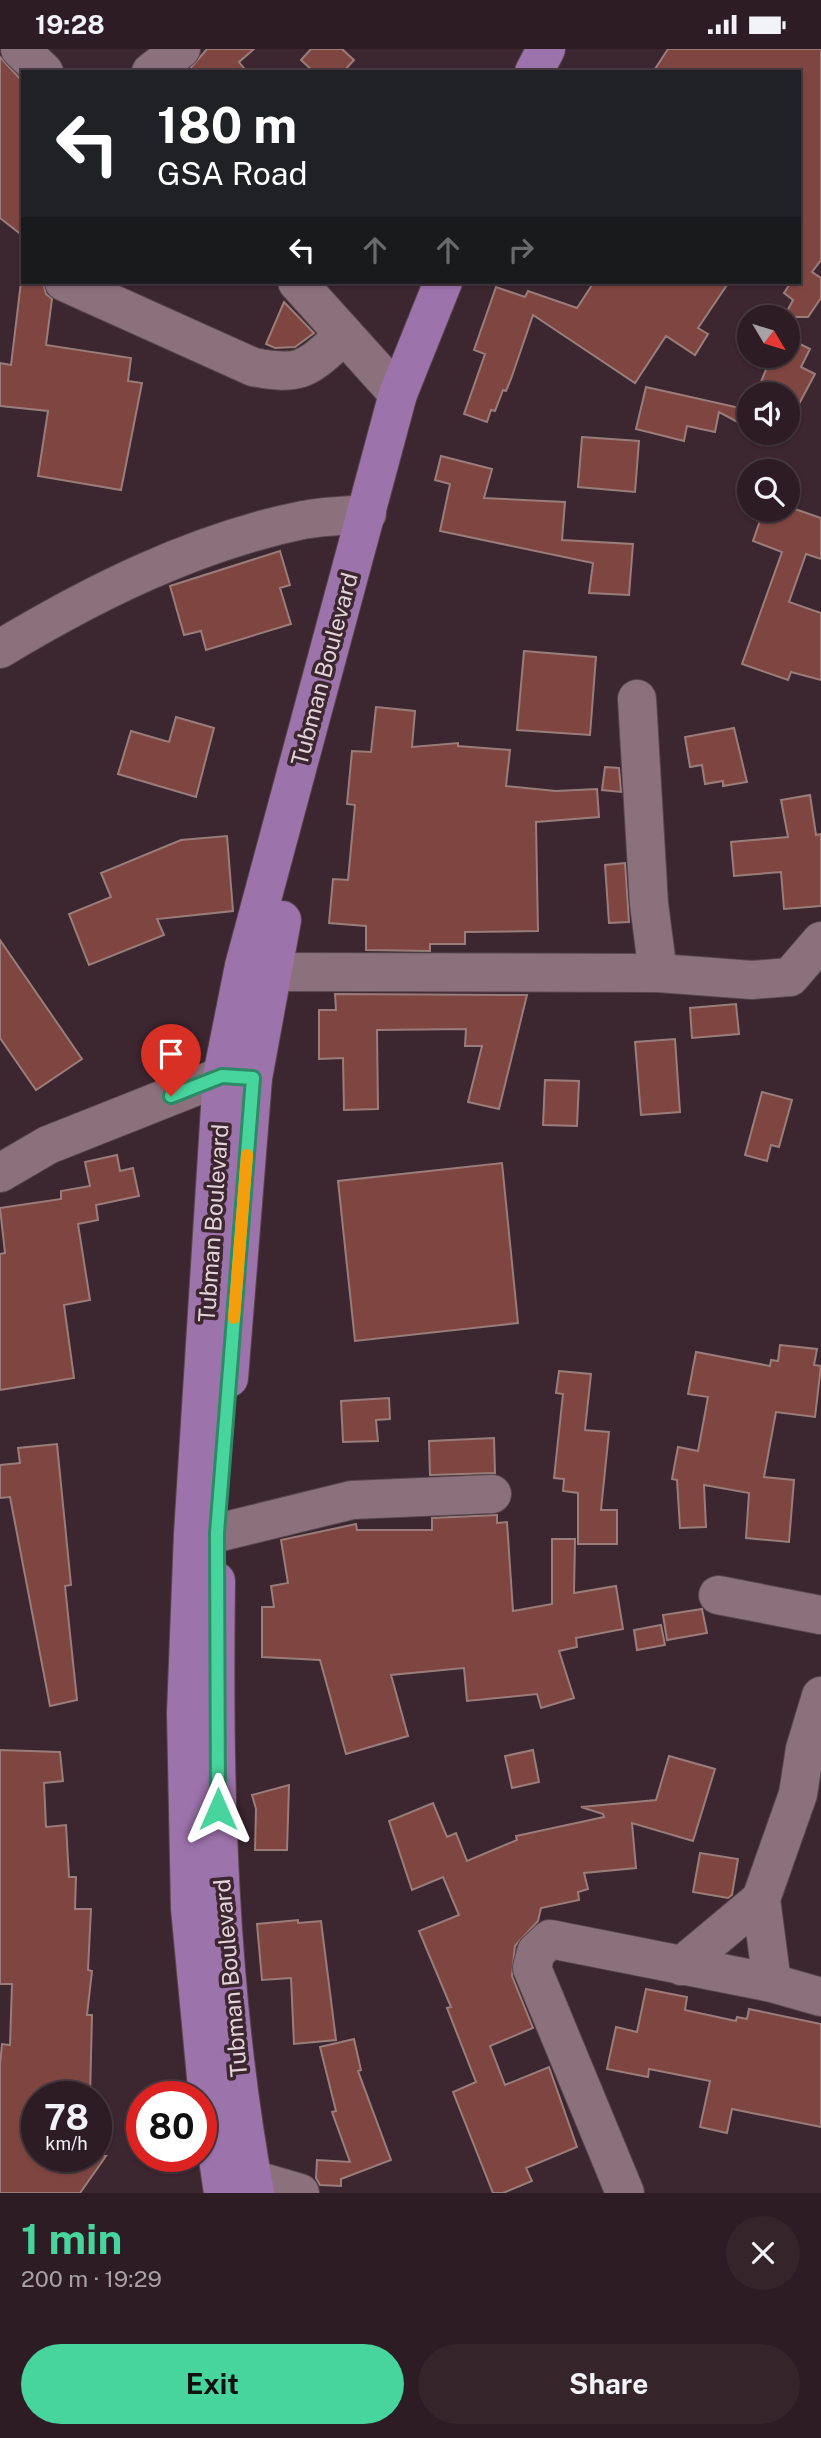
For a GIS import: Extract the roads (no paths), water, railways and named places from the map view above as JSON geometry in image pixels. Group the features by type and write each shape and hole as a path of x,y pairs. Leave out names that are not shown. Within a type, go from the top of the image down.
{"highway":[{"path":"535,70 546,49"},
{"path":"557,70 568,49"},
{"name":"Tubman Boulevard","path":"243,2188 237,2073 222,1906 217,1533 244,966 398,394 442,284"},
{"name":"Tubman Boulevard","path":"243,2188 205,2077 190,1907 186,1713 193,1534 238,1077 270,972 313,782 422,404 466,284"}],"street":[{"path":"20,49 42,70"},
{"path":"154,70 181,49"},
{"path":"68,284 253,367 284,373 304,369 345,335"},
{"path":"299,284 398,394"},
{"path":"0,649 89,600 182,555 303,520 367,514"},
{"path":"637,699 649,904 658,973"},
{"path":"270,972 658,973 752,980 790,977 821,941"},
{"path":"0,1173 48,1145 238,1077"},
{"path":"217,1533 352,1500 492,1494"},
{"path":"718,1595 821,1615"},
{"path":"772,1983 761,1899 798,1794 805,1749 821,1696"},
{"path":"681,1966 761,1899"},
{"path":"625,2193 532,1968 536,1952 550,1939 772,1983 821,1997"},
{"path":"243,2188 300,2193"}]}
